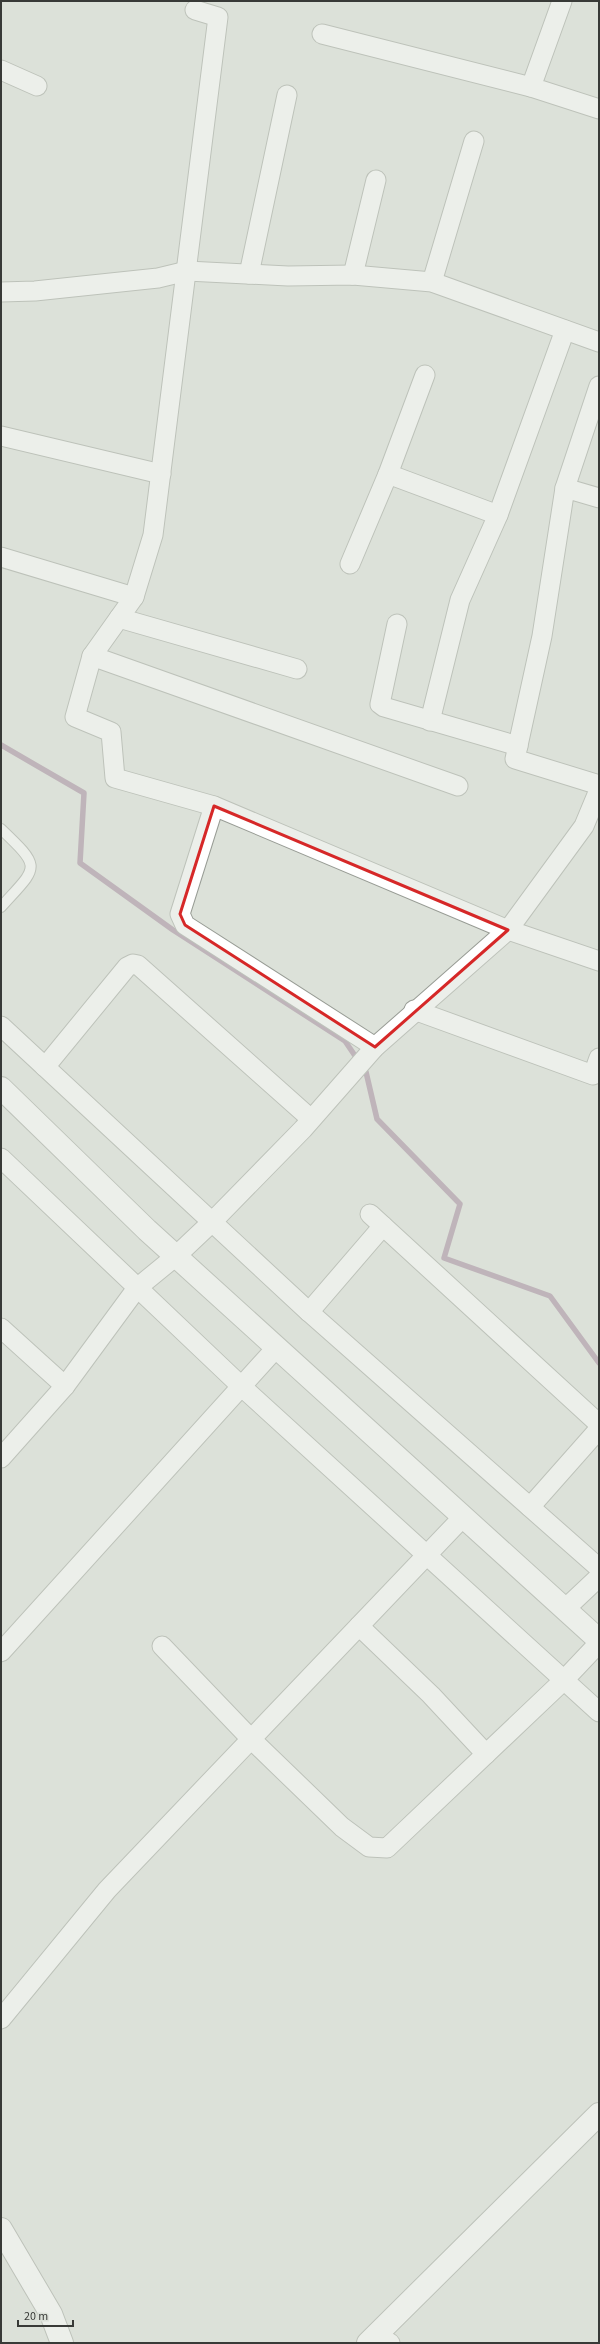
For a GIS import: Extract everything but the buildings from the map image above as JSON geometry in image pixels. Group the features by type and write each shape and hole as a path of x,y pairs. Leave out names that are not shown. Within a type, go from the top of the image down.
{"main road":[{"path":"1,1088 176,1256 599,1641"},
{"path":"378,2341 599,2114"},
{"path":"1,2229 51,2314 62,2343"}],"street":[{"path":"531,87 562,1"},
{"path":"194,10 218,17 153,535 134,597 92,656 75,717 111,732 115,778 214,806 508,930 599,962"},
{"path":"322,34 531,87 599,109"},
{"path":"1,70 37,86"},
{"path":"249,274 287,95"},
{"path":"432,282 474,141"},
{"path":"353,275 376,180"},
{"path":"1,292 35,291 151,279 187,271 288,276 353,275 432,282 599,342"},
{"path":"430,720 460,600 498,515 565,330"},
{"path":"350,564 388,474 425,375"},
{"path":"599,386 565,488 542,636 515,759 599,785"},
{"path":"1,436 161,474"},
{"path":"388,474 498,515"},
{"path":"565,488 599,498"},
{"path":"1,557 134,597"},
{"path":"119,618 297,668"},
{"path":"397,624 380,704 518,746"},
{"path":"92,656 458,786"},
{"path":"1,1458 65,1386 137,1288 176,1256 212,1222 311,1119 375,1047 414,1010 508,930 584,826 599,790"},
{"path":"214,806 180,914 185,925 375,1047"},
{"path":"45,1067 127,967 133,964 138,965 311,1119"},
{"path":"414,1010 597,1070"},
{"path":"1,1026 309,1312 599,1568"},
{"path":"1,1158 242,1386 599,1712"},
{"path":"309,1312 376,1220 599,1424"},
{"path":"1,1328 65,1386"},
{"path":"1,1652 277,1347"},
{"path":"530,1507 599,1429"},
{"path":"1,2019 107,1890 463,1517"},
{"path":"565,1610 599,1577"},
{"path":"359,1626 431,1695 486,1754"},
{"path":"162,1646 251,1739 342,1828 369,1847 387,1848 564,1680 599,1641"}],"lane":[{"path":"1,829 28,855 31,870 29,876 1,907"}],"highlighted area":[{"path":"214,806 508,930 375,1047 185,925 180,914"}],"waterway":[{"path":"1,745 84,793 80,863 173,930 345,1041 366,1072 377,1119 460,1204 444,1258 550,1296 599,1363"}]}
